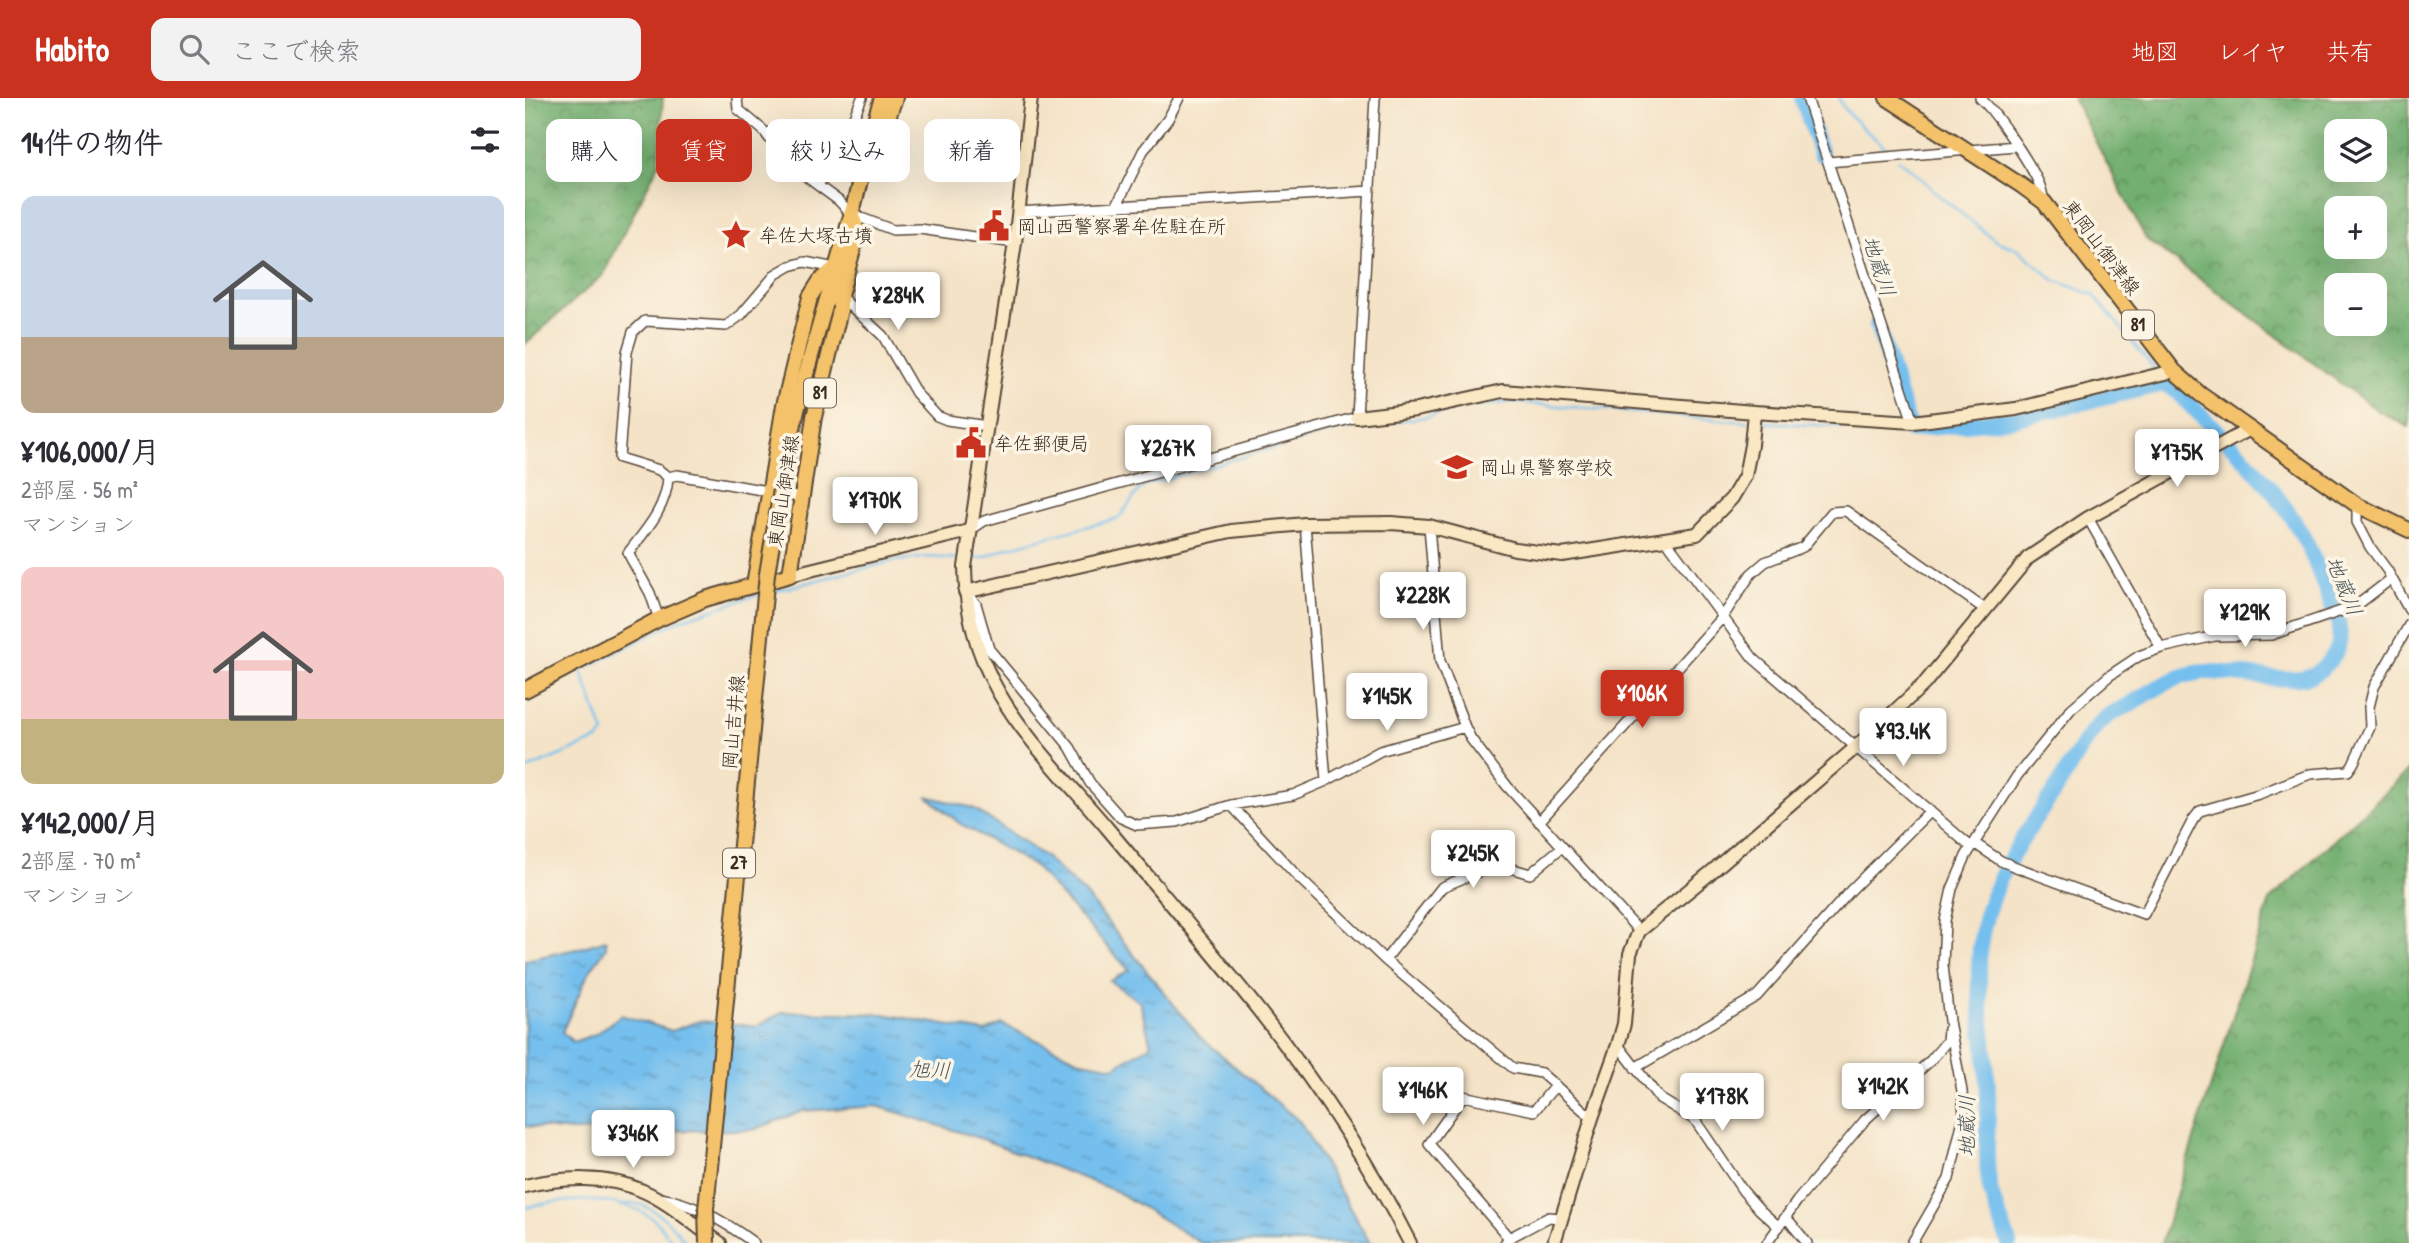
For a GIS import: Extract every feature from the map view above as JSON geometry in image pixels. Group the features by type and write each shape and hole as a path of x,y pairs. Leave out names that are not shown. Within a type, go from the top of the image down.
{"main road":[{"name":"岡山吉井線","path":"704,1240 767,574 790,433 834,295 835,268 882,98"},
{"name":"岡山吉井線","path":"851,214 895,98"},
{"name":"東岡山御津線","path":"1887,98 2044,202 2174,371 2200,394 2357,505 2409,530"},
{"name":"東岡山御津線","path":"525,690 659,619 705,599 790,575 814,417 840,310 834,295 858,232 851,214"},
{"name":"東岡山御津線","path":"754,585 784,405 810,297 820,281 835,268"}],"street":[{"path":"737,98 738,109 764,131 786,162 839,201 851,214 893,230 920,229 1015,243"},
{"path":"818,185 837,156 862,98"},
{"path":"1031,98 1015,243 965,567 966,608 979,654 994,687 1025,734 1168,901 1285,1045 1352,1141 1394,1210 1410,1243"},
{"path":"1116,207 1143,151 1168,120 1179,98"},
{"path":"1357,417 1375,98"},
{"path":"1807,98 1913,422"},
{"path":"1980,98 1988,105 2016,146 2040,185 2044,202"},
{"path":"1828,162 2016,146"},
{"path":"1018,212 1370,191"},
{"path":"801,497 677,475 669,477 659,470 619,458 627,352 633,332 645,321 726,326 741,315 776,274 790,266 805,262 835,268"},
{"path":"834,295 883,336 916,393 930,410 947,420 987,426"},
{"path":"790,575 968,536 984,521 1357,417 1416,410 1503,391 1913,422 2016,409 2174,371"},
{"path":"965,592 1231,531 1305,524 1391,523 1429,526 1515,549 1562,555 1697,534 1732,498 1745,476 1752,445 1754,412"},
{"path":"1554,1243 1624,1024 1630,954 1639,930 1710,874 1924,684 2028,558 2088,518 2248,430"},
{"path":"659,619 650,593 628,553 654,520 668,489 669,477"},
{"path":"2357,505 2357,522 2409,610"},
{"path":"1539,822 1722,618 1751,574 1765,562 1803,547 1832,512 1846,511 1986,610"},
{"path":"2088,518 2161,648"},
{"path":"1305,524 1326,781"},
{"path":"1429,526 1440,661 1465,727 1500,777 1639,930"},
{"path":"1666,540 1752,657 1855,748 1972,845 2001,861 2144,914 2200,811 2259,794 2310,774 2348,771 2370,727 2369,706 2374,687 2409,625"},
{"path":"1912,1243 1949,1179 1964,1115 1943,965 1945,921 1952,889 1972,845 2017,776 2071,709 2109,676 2139,656 2161,648 2215,636 2271,635 2356,606 2391,579"},
{"path":"965,592 976,604 989,649 1070,747 1090,783 1121,818 1137,825 1177,822 1231,805 1293,795 1326,781 1380,751 1465,727"},
{"path":"1231,805 1298,877 1385,960 1513,1068 1541,1073 1592,1118"},
{"path":"1635,1068 1757,996 1851,890 1930,811"},
{"path":"1385,960 1442,887 1497,864 1530,874 1562,847"},
{"path":"1767,1243 1865,1120 1931,1060 1947,1041 1949,1021"},
{"path":"1618,1045 1659,1098 1695,1120 1743,1191 1779,1227"},
{"path":"1555,1086 1534,1111 1462,1096 1429,1144 1507,1240 1549,1217 1560,1218"},
{"path":"525,1186 583,1179 622,1184 643,1190 655,1197 704,1240 720,1243"},
{"path":"655,1197 672,1200 703,1212 754,1243"},
{"path":"1786,1217 1807,1243"}],"green space":[{"path":"525,98 663,98 661,119 656,119 656,169 603,275 525,344"},
{"path":"2073,98 2409,98 2409,427 2378,411 2146,239"},
{"path":"2409,770 2409,1243 2161,1243 2270,900"}],"water":[{"name":"旭川","path":"927,796 973,808 1045,857 1084,893 1200,1037 1300,1122 1370,1243 1201,1243 1116,1191 982,1139 877,1106 803,1111 753,1130 573,1131 525,1126 525,960 606,940 606,948 588,974 562,1032 573,1042 596,1034 621,1015 672,1031 699,1021 757,1026 783,1012 883,1014 985,1032 1002,1024 1082,1061 1114,1067 1151,1045 1140,1002 1110,981 1129,970 1034,866 959,823"}],"waterway":[{"name":"地蔵川","path":"1802,98 1821,154"},
{"path":"1839,98 1854,120 1891,153"},
{"path":"1898,160 1996,241 2018,249 2054,280 2094,295 2157,372"},
{"name":"地蔵川","path":"1877,325 1910,430 2012,419 2164,384 2175,390 2240,454 2285,507 2309,549 2339,626 2340,637 2336,651 2330,660 2312,675 2287,679 2216,672 2193,673 2164,684 2108,716 2087,739 2004,871 1995,889 1983,929 1979,990 1988,1093 1988,1176 2009,1243"},
{"name":"地蔵川","path":"2160,377 2164,384"},
{"path":"972,558 983,558 1007,548 1119,518 1139,490 1147,484 1338,430 1426,417 1458,408 1512,402 1748,422"},
{"path":"1758,422 1910,430"},
{"path":"770,592 894,561 928,557 962,559"},
{"path":"525,770 599,739 604,733 581,670 680,620 760,594"},
{"path":"525,1208 573,1201 624,1205 655,1220 673,1243"},
{"path":"621,1206 630,1204 649,1208 666,1220 686,1243"}],"place":[{"name":"岡山西警察署牟佐駐在所","path":"994,226"},
{"name":"牟佐大塚古墳","path":"736,235"},
{"name":"牟佐郵便局","path":"971,443"},
{"name":"岡山県警察学校","path":"1457,467"}]}
